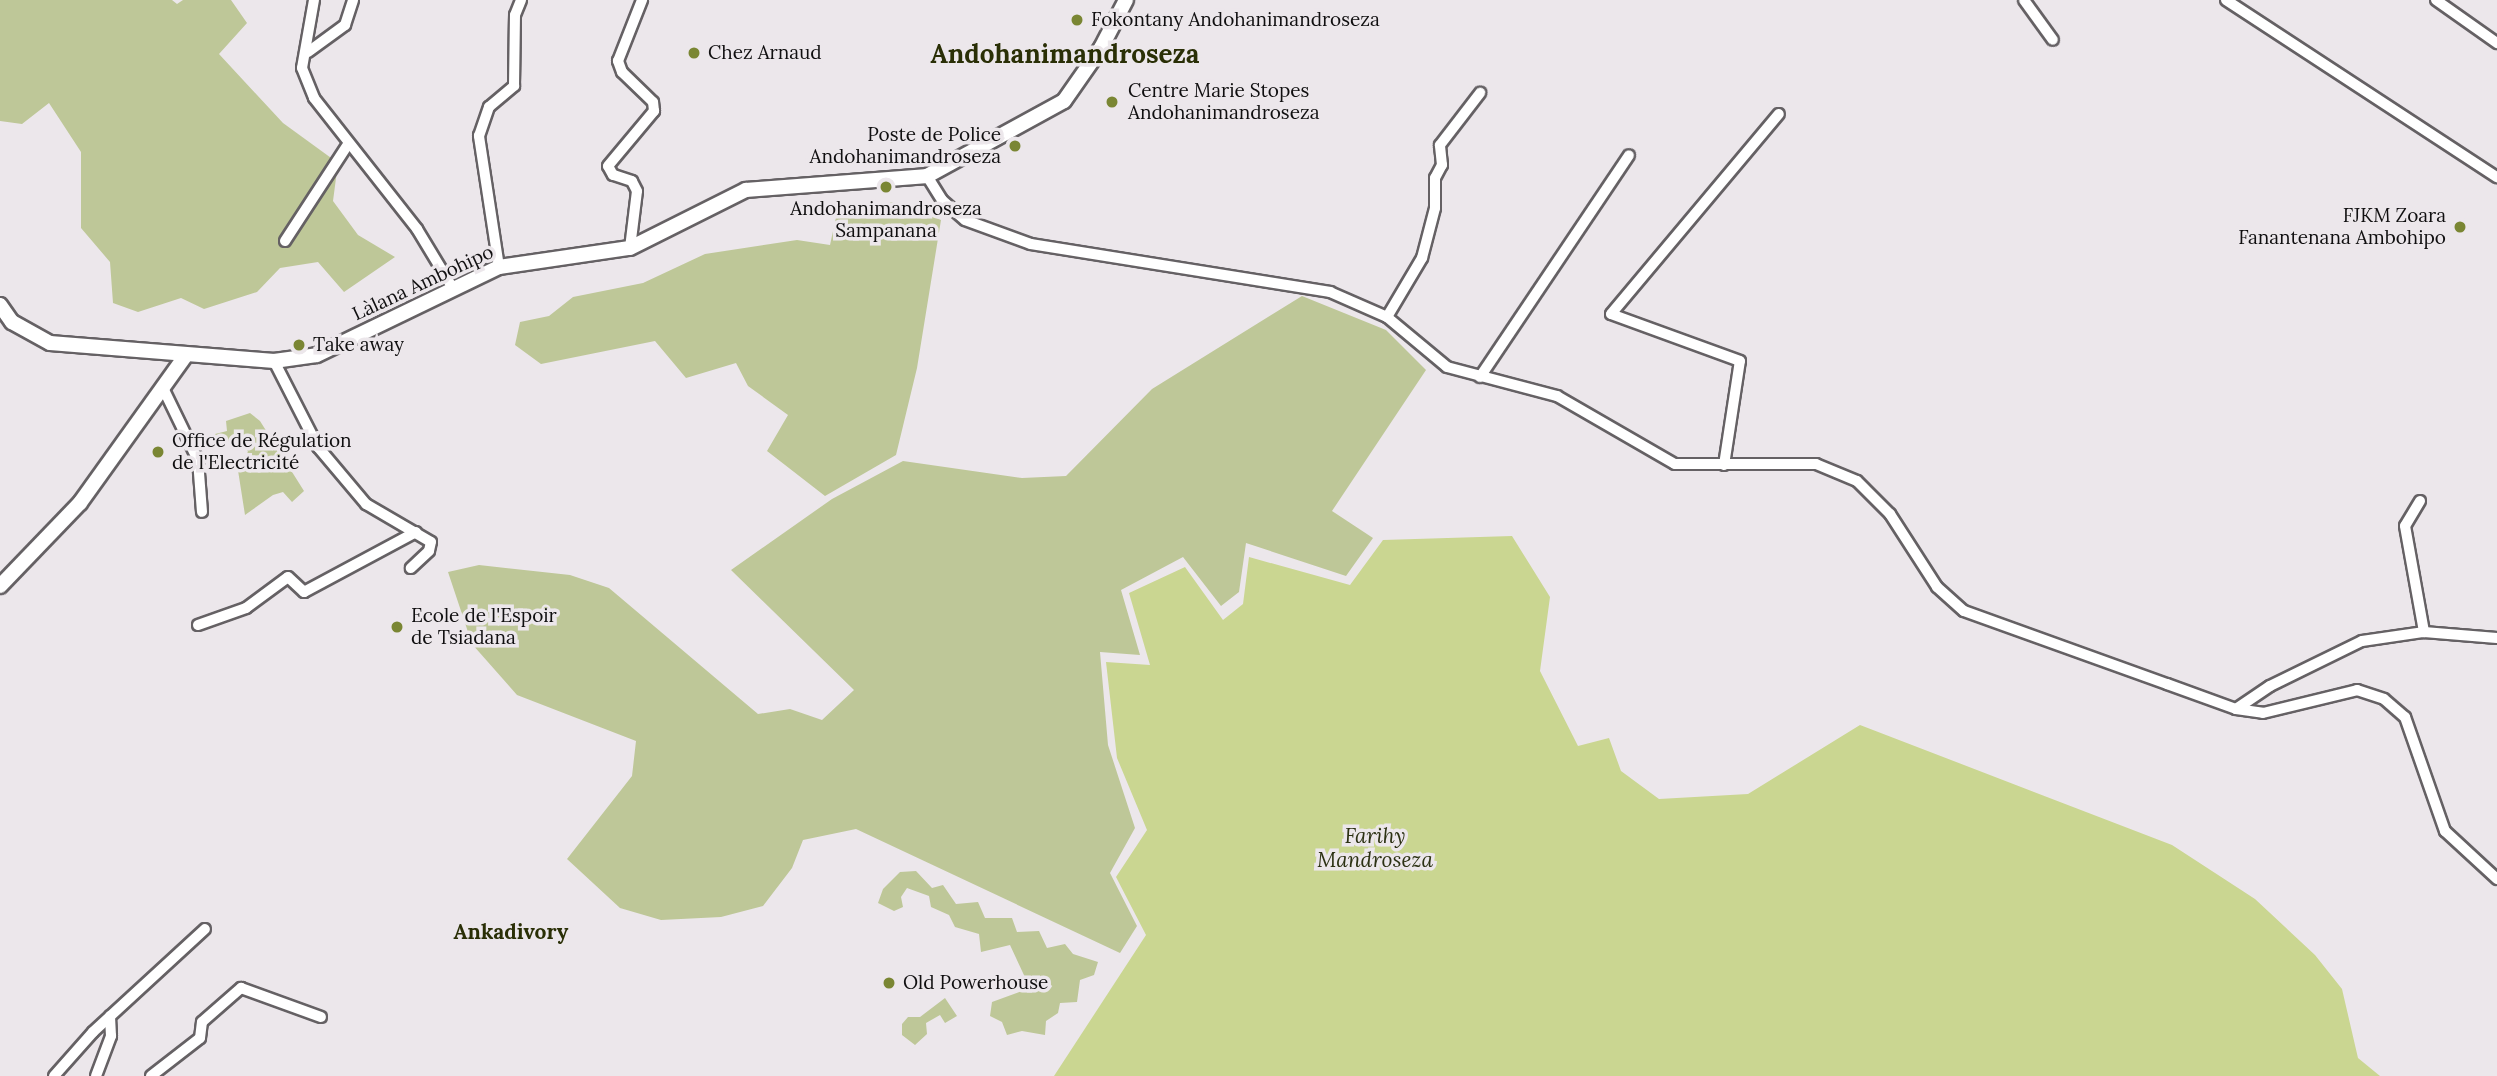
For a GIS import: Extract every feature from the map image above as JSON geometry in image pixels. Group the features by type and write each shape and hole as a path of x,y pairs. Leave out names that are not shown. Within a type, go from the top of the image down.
{"street":[{"path":"314,0 308,52 302,68 314,98 347,146 416,229 454,290"},
{"path":"308,52 345,25 353,0"},
{"path":"499,267 479,136 489,107 514,86 515,15 521,0"},
{"path":"630,248 637,191 632,181 613,175 608,166 654,111 653,102 622,72 618,61 642,0"},
{"name":"Làlana Ambohipo","path":"0,305 12,322 50,343 274,361 317,355 499,267 630,248 746,190 926,176 1064,101 1101,48 1126,0"},
{"path":"2024,0 2053,40"},
{"path":"2227,0 2497,177"},
{"path":"2436,0 2497,43"},
{"path":"1387,317 1422,258 1435,208 1435,178 1442,165 1440,145 1480,93"},
{"path":"1724,465 1740,361 1611,314 1779,114"},
{"path":"285,241 347,146"},
{"path":"1480,377 1629,155"},
{"path":"926,176 942,200 965,220 993,233 1031,244 1330,292 1387,317 1447,367 1558,397 1675,464 1816,464 1857,481 1890,514 1937,587 1964,611 2236,709 2282,711 2325,695 2357,690 2385,699 2405,717 2445,831 2497,879"},
{"path":"0,586 80,503 186,355"},
{"path":"274,361 317,447 366,504 416,532 432,546 411,568"},
{"path":"163,388 198,460 202,512"},
{"path":"2420,501 2405,526 2424,632"},
{"path":"198,625 246,608 288,577 304,592 416,532"},
{"path":"2236,709 2341,648 2424,632 2497,638"},
{"path":"54,1076 110,1016 205,929"},
{"path":"151,1076 200,1038 202,1022 241,988 321,1017"},
{"path":"96,1076 111,1036 110,1016"}],"shaded area":[{"path":"0,0 172,0 177,4 183,0 231,0 247,23 219,54 283,123 338,163 333,201 358,235 395,257 344,292 318,262 280,268 257,292 204,309 181,298 138,312 113,303 110,262 81,228 81,152 49,103 22,124 0,121"},
{"path":"897,202 941,220 917,368 896,455 825,496 767,451 788,415 748,386 736,363 686,378 655,341 541,364 515,345 520,322 549,316 573,297 643,283 705,254 797,240 830,245 838,208"},
{"path":"1302,296 1386,330 1426,370 1332,511 1373,538 1346,576 1246,543 1239,592 1221,606 1183,557 1121,590 1140,655 1100,652 1108,745 1135,828 1110,873 1137,926 1120,953 856,829 803,840 792,868 763,906 721,917 661,920 620,908 567,859 632,776 636,741 517,695 472,644 448,572 479,565 570,575 609,588 758,714 790,709 822,720 854,690 731,570 832,499 903,461 1022,478 1066,476 1152,389"},
{"path":"250,413 260,421 304,491 292,502 283,492 273,495 245,515 237,464 248,452 242,439 216,444 215,434 227,431 226,421"},
{"path":"916,871 932,888 943,885 956,904 978,902 985,918 1012,918 1017,932 1039,931 1047,948 1065,944 1073,954 1098,962 1094,975 1080,980 1077,1002 1060,1003 1058,1013 1046,1021 1045,1035 1022,1031 1007,1035 1002,1022 990,1016 992,1002 1030,988 1010,945 981,952 979,934 955,927 949,915 931,907 929,896 907,888 901,897 903,907 894,911 878,903 883,889 900,872"},
{"path":"945,998 957,1016 945,1023 940,1015 926,1023 927,1034 915,1045 902,1035 902,1024 908,1017 920,1017"}],"water":[{"name":"Farihy Mandroseza","path":"1512,536 1550,597 1540,671 1578,746 1609,738 1621,771 1659,799 1748,794 1860,725 2172,845 2255,899 2315,955 2342,989 2358,1058 2380,1076 1054,1076 1146,935 1116,877 1147,830 1117,758 1106,662 1150,665 1129,593 1185,567 1223,620 1243,604 1249,557 1350,585 1383,540"}],"place":[{"name":"Fokontany Andohanimandroseza","path":"1077,20"},
{"name":"Chez Arnaud","path":"694,53"},
{"name":"Centre Marie Stopes Andohanimandroseza","path":"1112,102"},
{"name":"Poste de Police Andohanimandroseza","path":"1015,146"},
{"name":"Andohanimandroseza Sampanana","path":"886,187"},
{"name":"FJKM Zoara Fanantenana Ambohipo","path":"2460,227"},
{"name":"Take away","path":"299,345"},
{"name":"Office de Régulation de l'Electricité","path":"158,452"},
{"name":"Ecole de l'Espoir de Tsiadana","path":"397,627"},
{"name":"Old Powerhouse","path":"889,983"}],"district":[{"name":"Andohanimandroseza","path":"1065,54"},
{"name":"Ankadivory","path":"511,932"}]}
